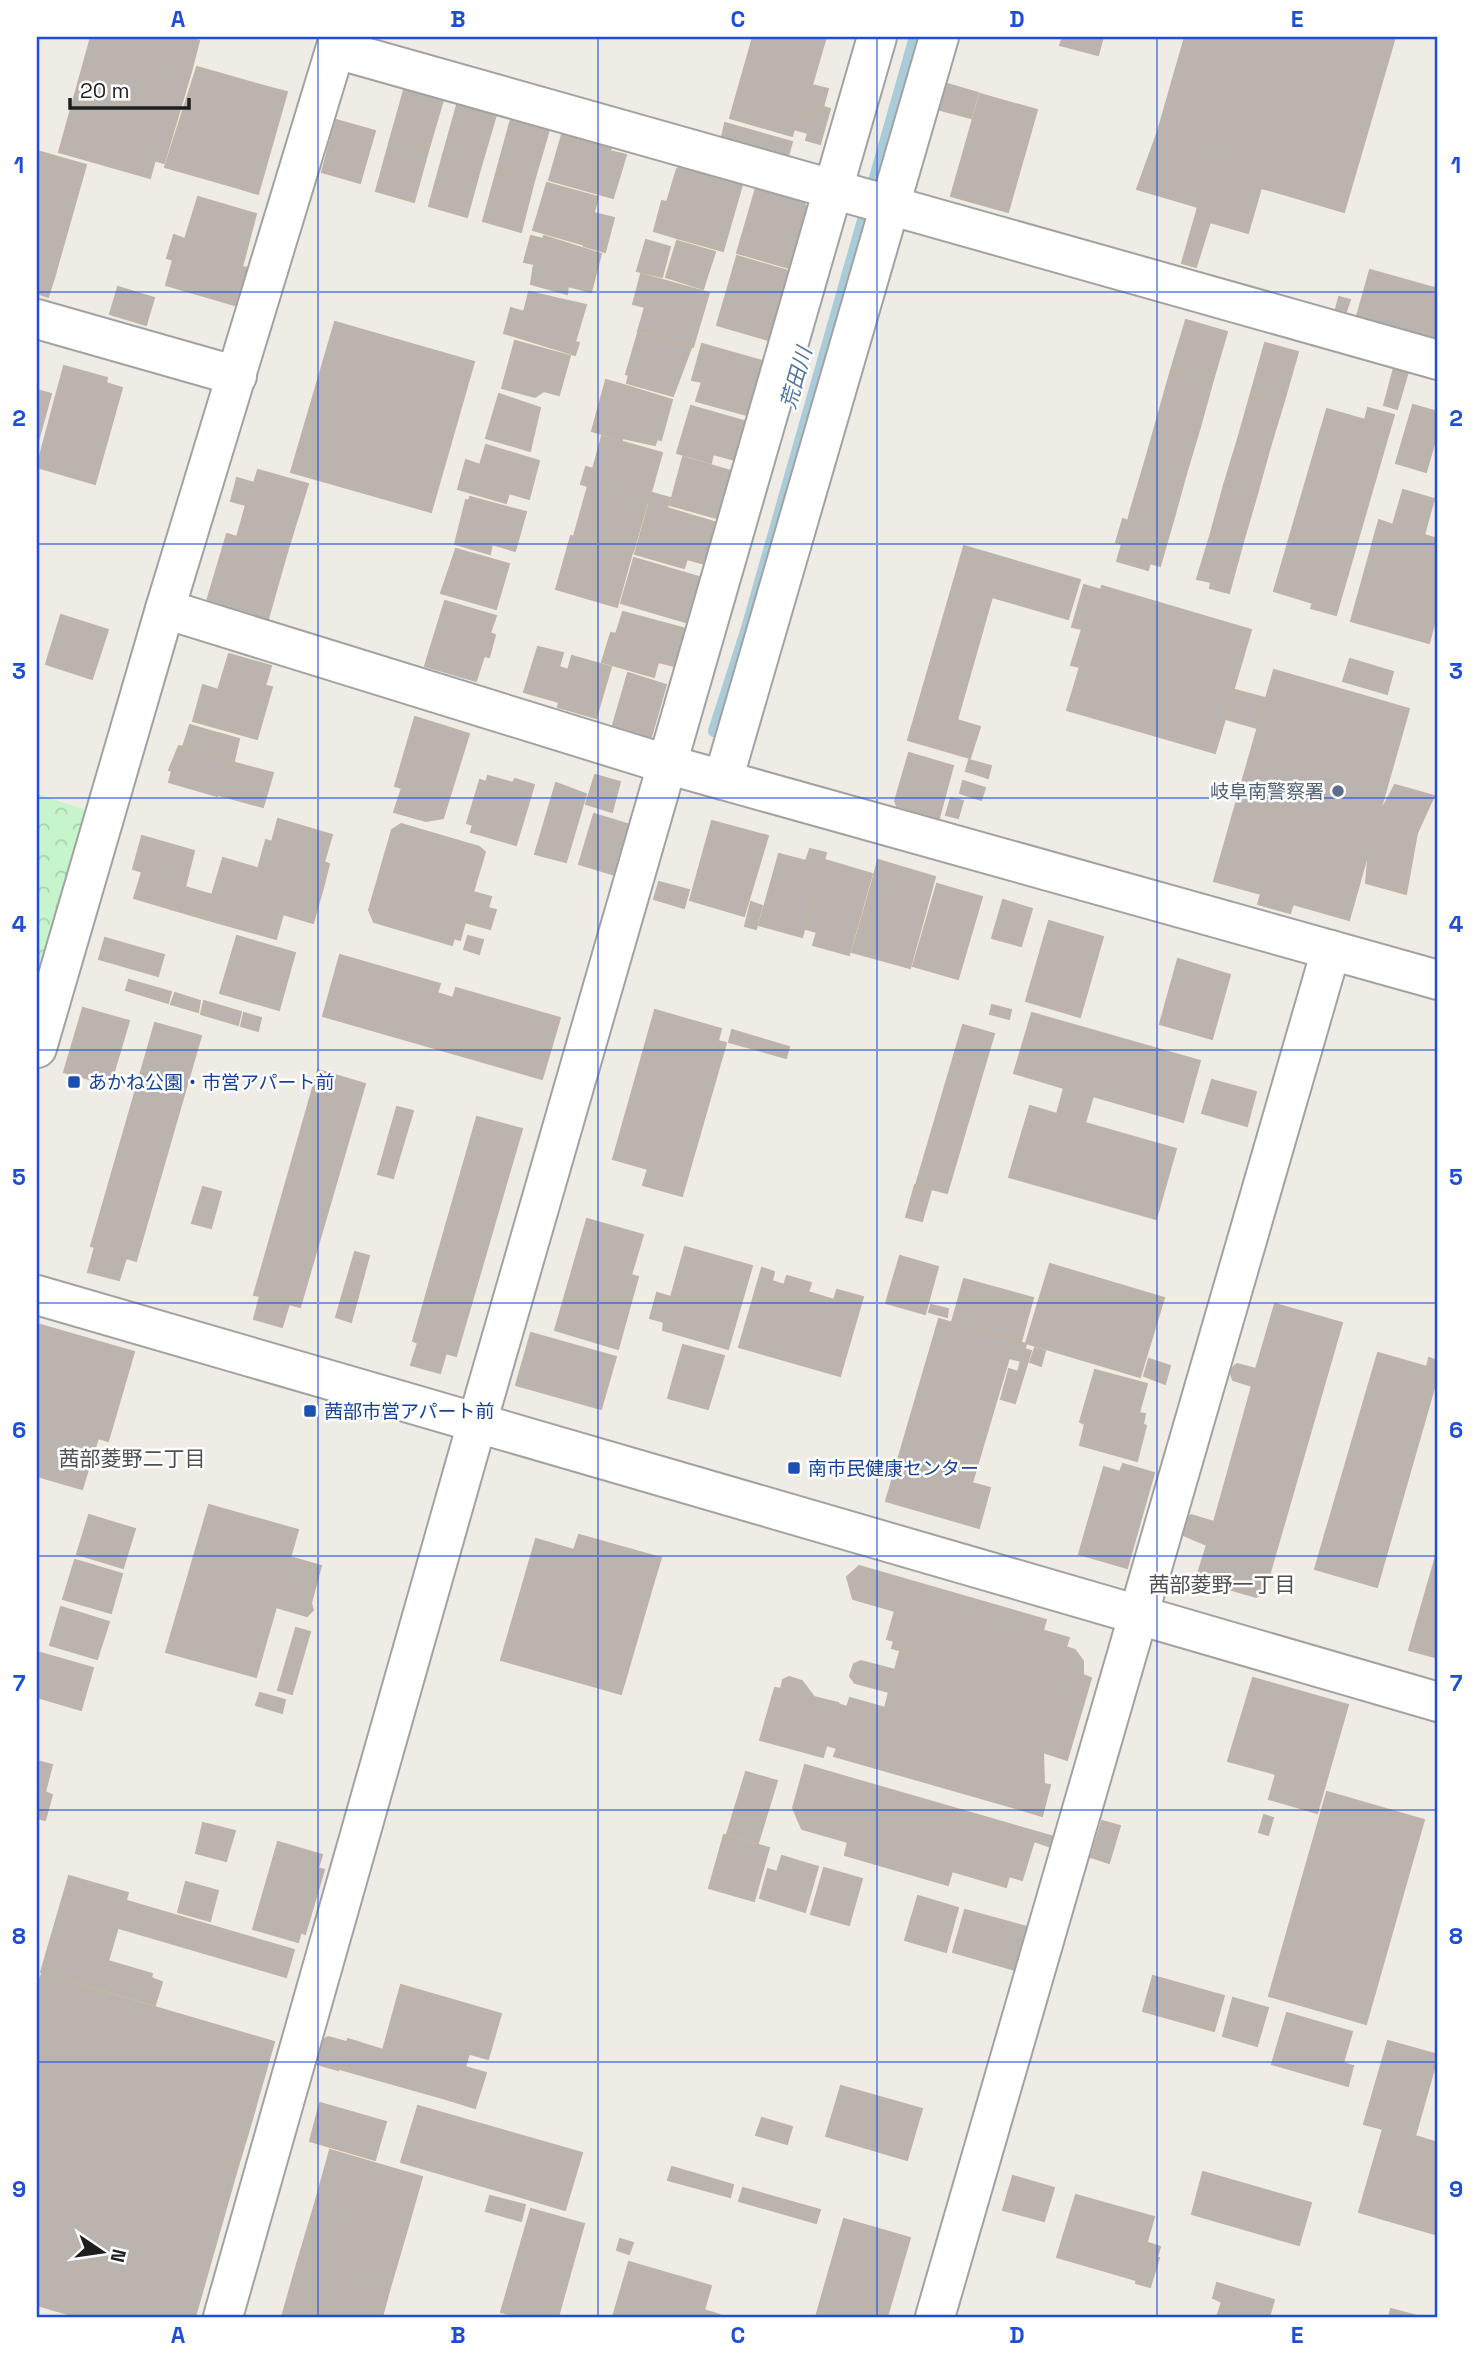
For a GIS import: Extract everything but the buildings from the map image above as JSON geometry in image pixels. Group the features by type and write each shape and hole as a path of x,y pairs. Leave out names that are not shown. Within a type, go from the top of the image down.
{"street":[{"path":"723,780 861,199 877,37"},
{"path":"223,2317 666,764 861,199 939,37"},
{"path":"37,1048 165,609 338,43 861,199 1438,360"},
{"path":"37,319 237,376"},
{"path":"165,609 666,764 1438,980"},
{"path":"934,2317 1331,950"},
{"path":"37,1295 1438,1702"}],"green space":[{"path":"37,794 86,810 37,975"}],"waterway":[{"name":"荒田川","path":"714,731 747,628 915,37"}],"place":[{"name":"岐阜南警察署","path":"1338,791"},
{"name":"あかね公園・市営アパート前","path":"74,1082"},
{"name":"茜部市営アパート前","path":"310,1411"},
{"name":"南市民健康センター","path":"794,1468"}],"district":[{"name":"茜部菱野二丁目","path":"132,1458"},
{"name":"茜部菱野一丁目","path":"1222,1584"}]}
